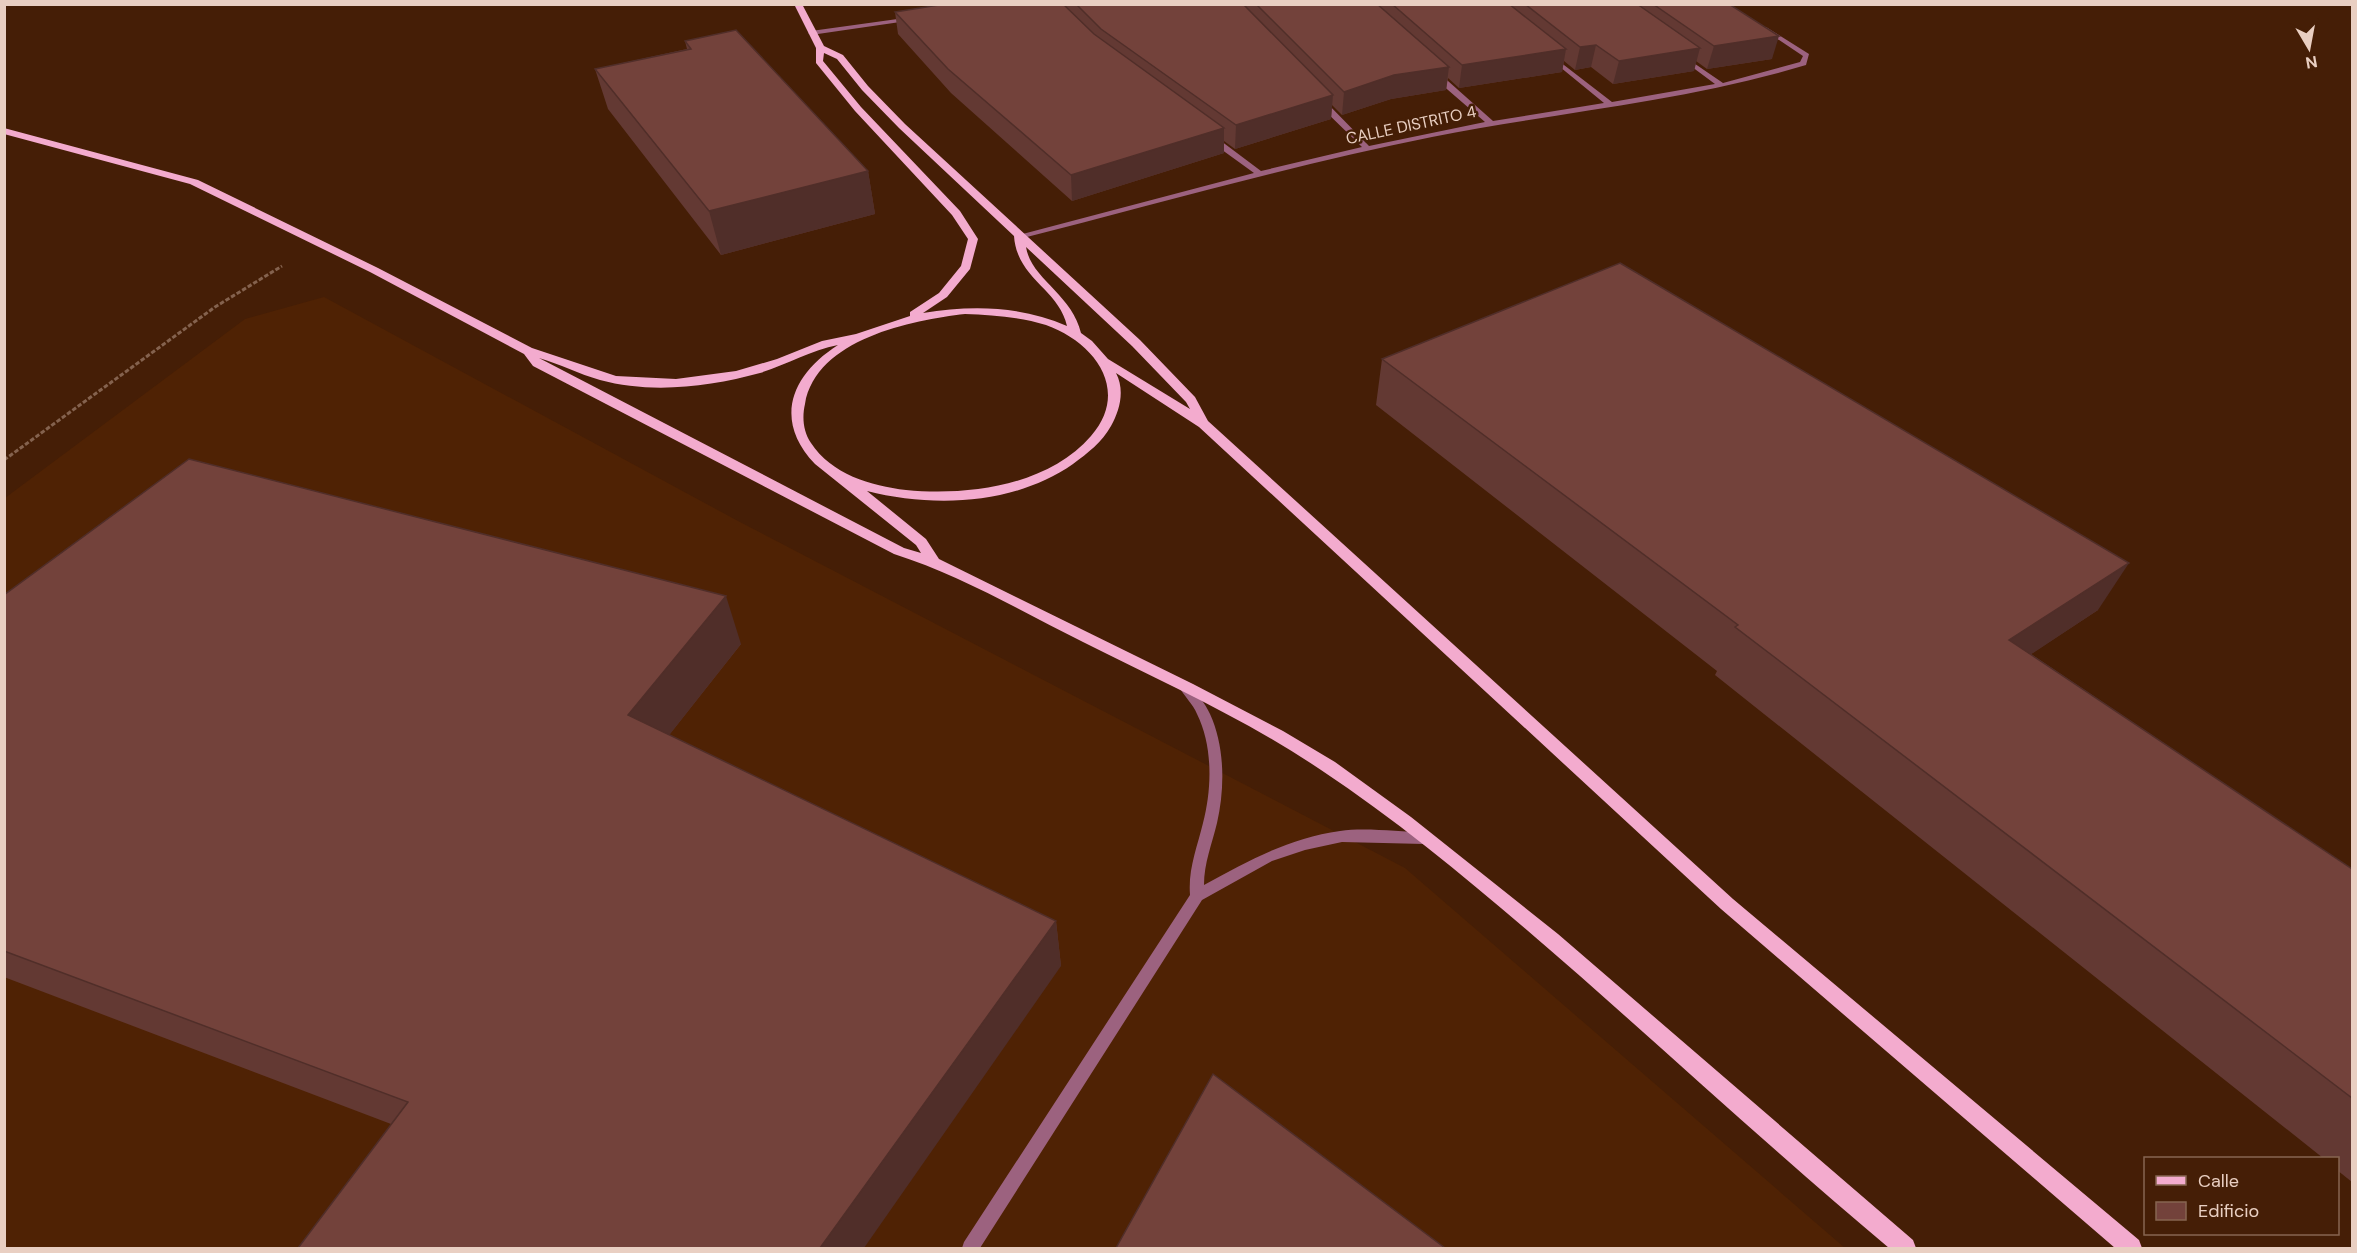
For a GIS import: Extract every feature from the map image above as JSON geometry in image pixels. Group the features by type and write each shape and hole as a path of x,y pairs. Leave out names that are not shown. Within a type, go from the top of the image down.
{"main road":[{"path":"798,4 820,48 840,57 865,88 902,126 1169,376 1191,400 1204,424"},
{"path":"820,48 819,61 829,75 956,213 973,239 966,267 943,295 904,320"},
{"path":"4,131 194,182 319,243 528,351 550,356 587,373 613,379 667,384 736,374 775,364 823,345 858,337 904,320 965,311 1025,316 1075,334 1093,347 1106,362 1204,424 1727,904 2131,1248"},
{"path":"1019,236 1019,248 1029,270 1059,300 1074,322 1075,334"},
{"path":"858,337 832,354 812,373 800,394 796,416 802,438 816,459 881,507 921,543 934,562"},
{"path":"528,351 537,363 691,444 899,551 934,562 1146,665 1258,725 1327,766 1424,838 1616,995 1905,1248"},
{"path":"840,476 880,491 926,498 976,495 1024,483 1064,465 1094,441 1112,414 1115,387 1106,362"}],"street":[{"path":"811,33 917,19"},
{"name":"CALLE DISTRITO 4","path":"1019,236 1367,148 1491,123 1721,85 1803,63 1808,55 1757,24"},
{"path":"1674,51 1721,85"},
{"path":"1547,54 1610,104"},
{"path":"1428,68 1491,123"},
{"path":"1317,98 1367,148"},
{"path":"1203,131 1260,174"},
{"path":"1185,687 1203,713 1212,746 1216,777 1215,803 1195,874 1197,896"},
{"path":"970,1248 1197,896 1267,857 1305,844 1342,836 1424,838"}],"path":[{"path":"4,460 215,308 319,243"}],"shaded area":[{"path":"324,297 738,521 1405,868 1845,1248 5,1248 5,498 245,319"}],"building":[{"path":"945,4 1063,4 1094,34 1224,128 1071,175 948,69 895,12"},
{"path":"1076,4 1243,4 1333,95 1236,125 1101,29"},
{"path":"1256,4 1377,4 1449,67 1394,75 1344,92"},
{"path":"1392,4 1509,4 1566,49 1462,65"},
{"path":"1525,4 1637,4 1700,48 1619,61 1596,45 1580,47"},
{"path":"1653,4 1729,4 1779,36 1714,46"},
{"path":"736,30 868,171 709,211 595,69 691,49 685,41"},
{"path":"1620,263 2129,563 2009,640 2352,869 2352,1098 1735,627 1738,625 1382,359"},
{"path":"189,459 726,596 628,715 1056,921 820,1248 298,1248 408,1102 4,951 4,595"},
{"path":"1213,1074 1445,1248 1116,1248"}]}
